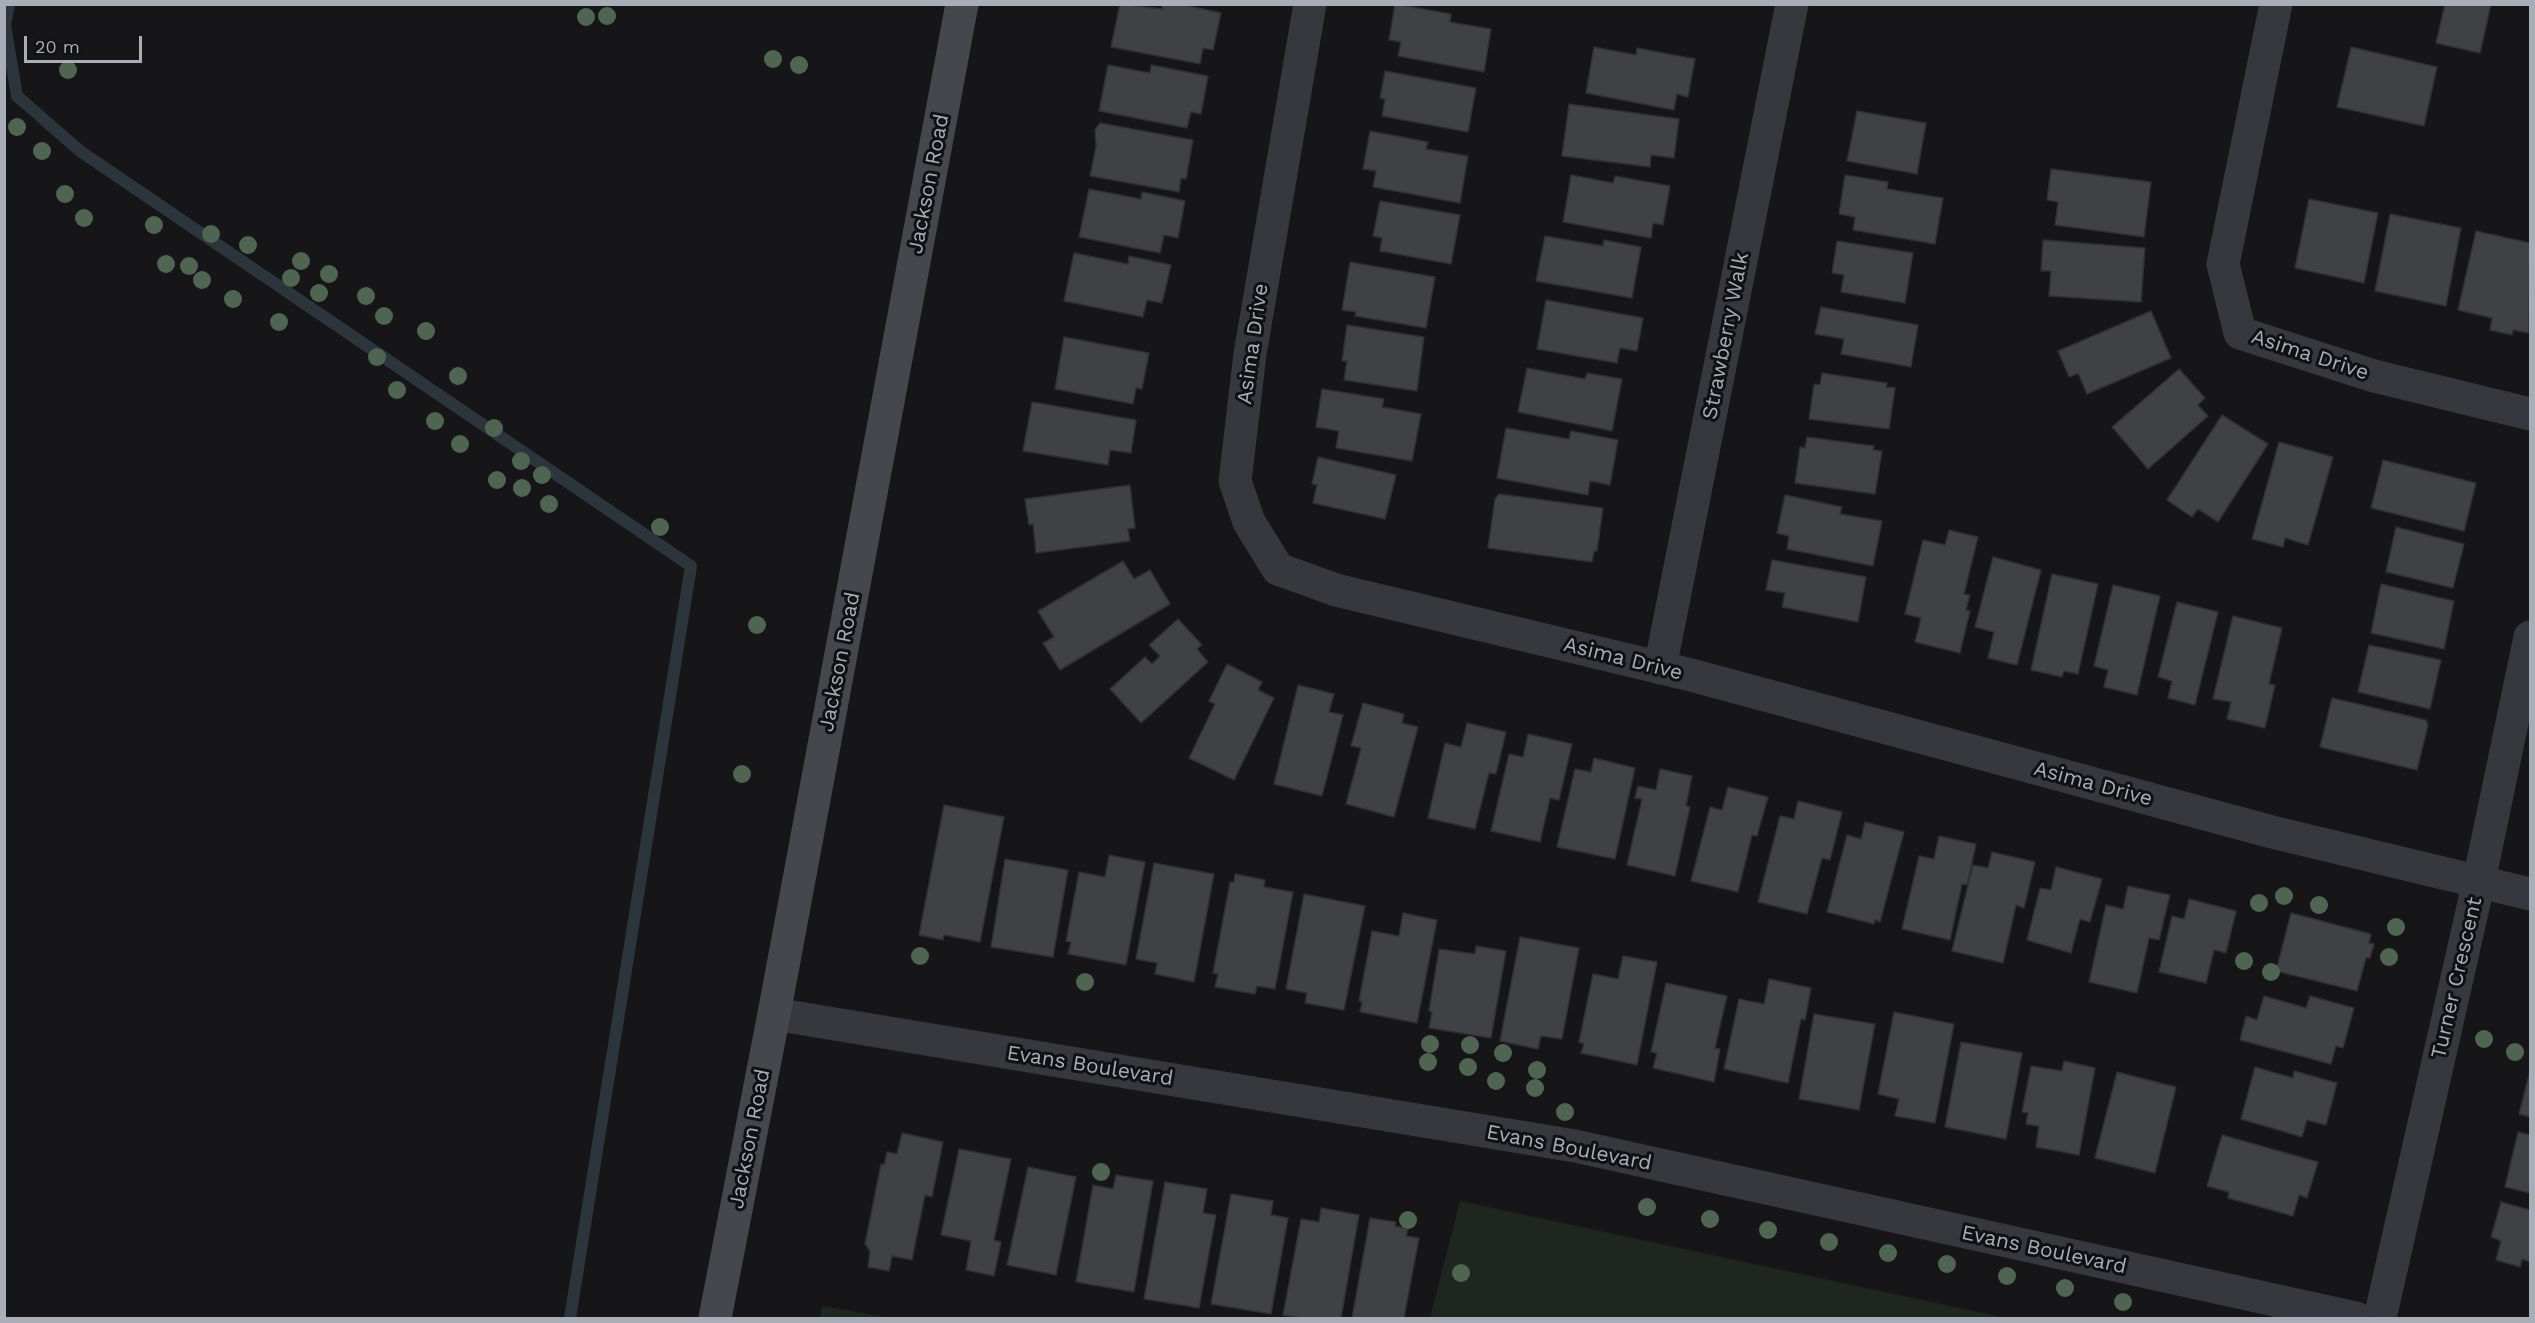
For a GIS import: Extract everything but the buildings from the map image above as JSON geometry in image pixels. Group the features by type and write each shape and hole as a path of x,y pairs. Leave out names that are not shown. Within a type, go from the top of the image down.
{"main road":[{"name":"Jackson Road","path":"715,1318 774,1014 962,4"}],"street":[{"name":"Asima Drive","path":"1310,4 1250,354 1235,480 1250,522 1278,569 1326,586 1660,668 2272,832 2530,894"},
{"name":"Strawberry Walk","path":"1660,668 1792,4"},
{"name":"Asima Drive","path":"2276,4 2223,264 2240,333 2374,376 2530,414"},
{"name":"Turner Crescent","path":"2380,1318 2479,881 2530,637"},
{"name":"Evans Boulevard","path":"774,1014 1575,1146 2356,1318"}],"shaded area":[{"path":"1460,1201 2006,1318 1430,1318"},
{"path":"822,1306 891,1318 820,1318"}],"waterway":[{"path":"9,4 5,25 17,96 80,151 691,566 570,1318"}]}
